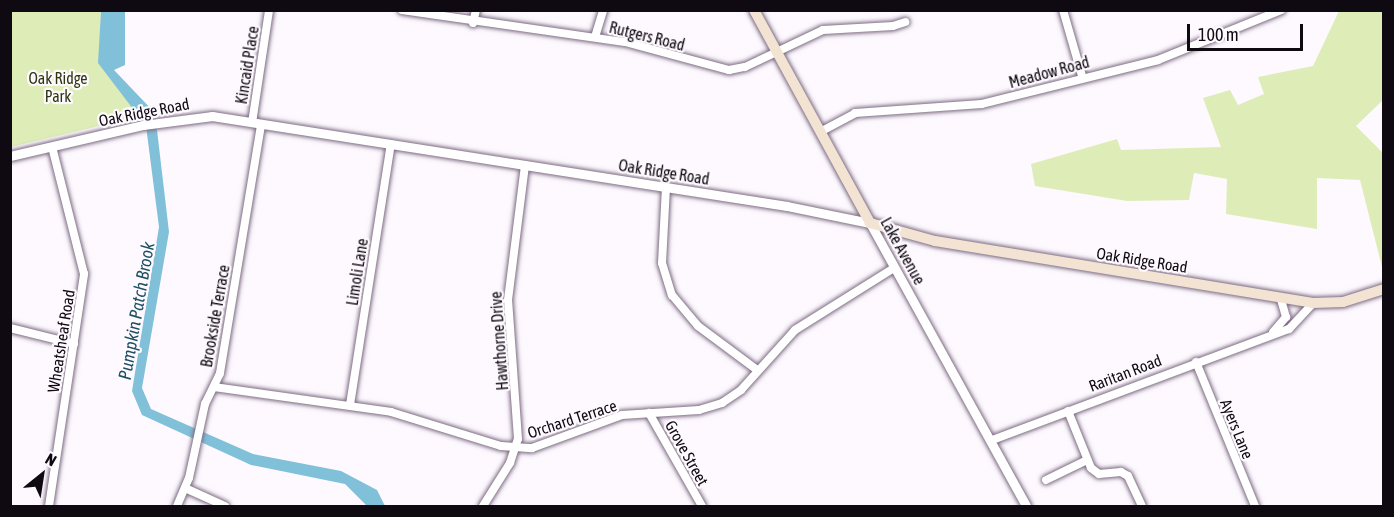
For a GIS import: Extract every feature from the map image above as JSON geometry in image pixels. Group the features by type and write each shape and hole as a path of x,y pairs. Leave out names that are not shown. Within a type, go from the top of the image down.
{"main road":[{"name":"Lake Avenue","path":"754,10 774,51 870,223"},
{"name":"Oak Ridge Road","path":"870,223 935,241 1313,303"},
{"path":"1313,303 1343,302 1383,289"}],"street":[{"name":"Kincaid Place","path":"256,123 269,10"},
{"name":"Rutgers Road","path":"402,10 473,23 595,37 729,70 745,67 774,51 823,30 893,26 904,22"},
{"path":"473,23 476,10"},
{"path":"595,37 603,10"},
{"path":"1063,10 1082,76"},
{"name":"Meadow Road","path":"820,132 855,113 982,104 1082,76 1177,54 1281,10"},
{"name":"Oak Ridge Road","path":"10,156 157,122 212,116 525,165 870,223"},
{"name":"Brookside Terrace","path":"177,507 197,447 201,422 214,387 256,123"},
{"name":"Limoli Lane","path":"350,405 390,144"},
{"name":"Wheatsheaf Road","path":"49,507 84,274 52,147"},
{"name":"Hawthorne Drive","path":"483,507 516,448 519,425 508,300 525,165"},
{"path":"666,188 662,263 672,295 698,326 756,369"},
{"name":"Lake Avenue","path":"870,223 992,440 1026,507"},
{"name":"Orchard Terrace","path":"214,387 350,405 419,419 516,448 532,448 595,422 649,413 714,407 741,390 756,369 813,317 894,268"},
{"path":"1269,335 1286,317 1281,299"},
{"name":"Raritan Road","path":"992,440 1289,329 1313,303"},
{"path":"10,328 74,344"},
{"name":"Ayers Lane","path":"1196,362 1255,507"},
{"path":"1068,411 1087,460 1099,474 1121,472 1128,476 1142,507"},
{"name":"Grove Street","path":"649,413 702,507"},
{"path":"1046,480 1087,460"},
{"path":"185,488 225,507"}],"green space":[{"name":"Oak Ridge Park","path":"10,11 101,11 99,63 141,116 11,147"},
{"path":"1339,11 1383,11 1383,100 1356,126 1383,153 1383,271 1360,180 1317,178 1317,229 1226,214 1227,179 1194,173 1189,200 1127,201 1035,186 1031,164 1117,139 1121,150 1221,147 1203,98 1230,90 1238,105 1264,94 1258,77 1313,66"}],"water":[{"path":"101,11 125,11 125,65 114,70 155,113 169,232 142,388 151,409 253,454 341,471 377,490 385,506 367,506 345,484 251,465 142,415 132,391 159,227 146,126 98,63"}],"water label":[{"name":"Pumpkin Patch Brook","path":"137,311"}]}
